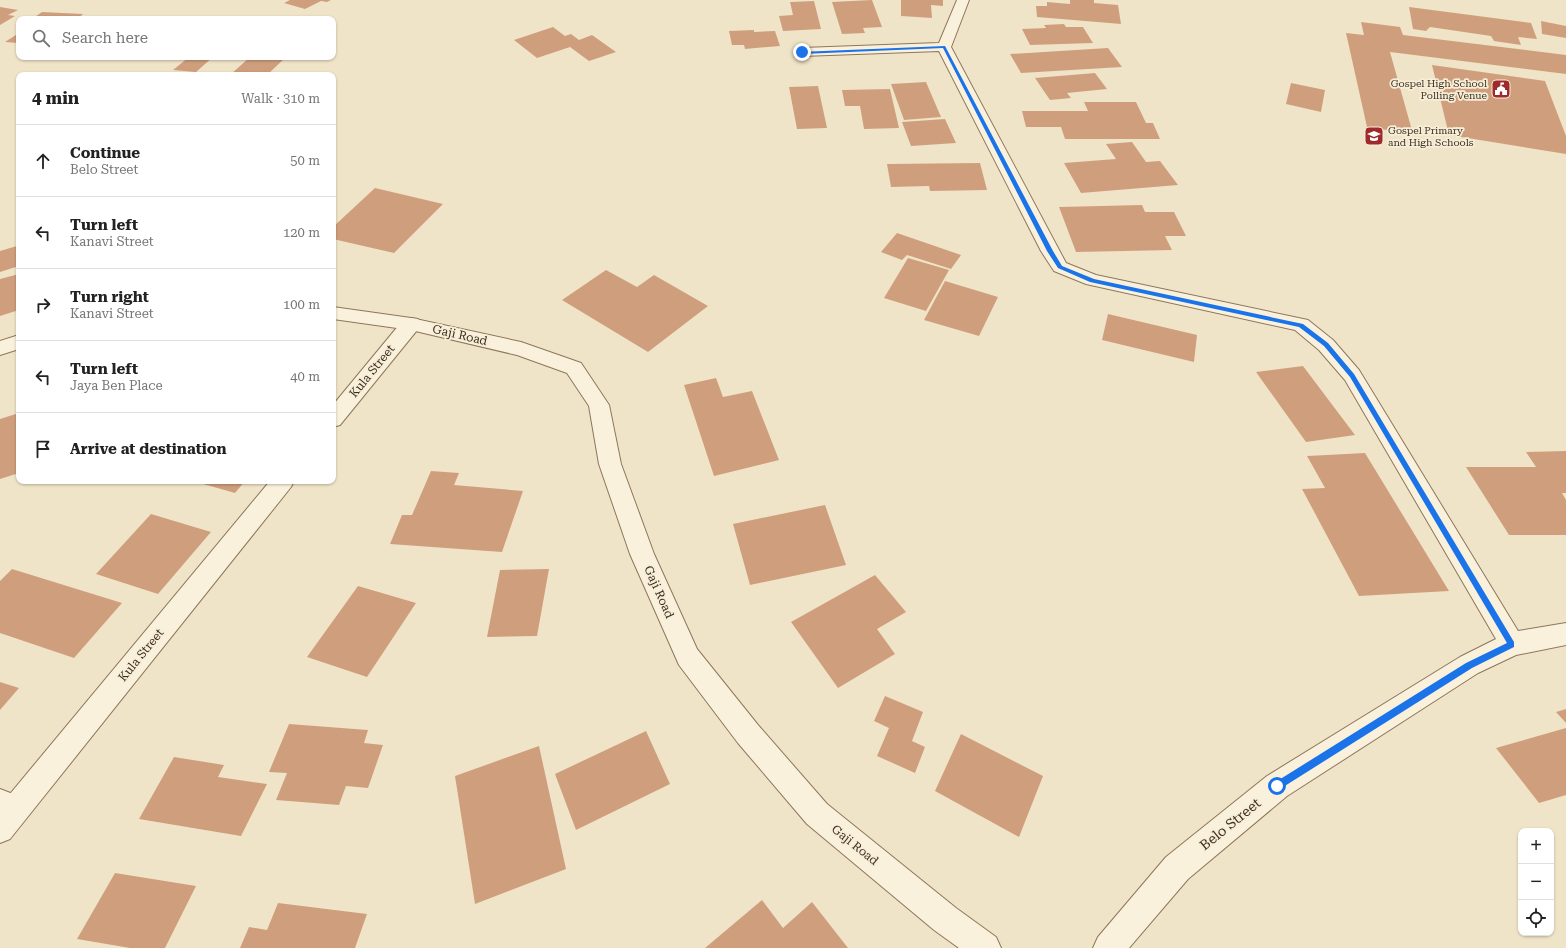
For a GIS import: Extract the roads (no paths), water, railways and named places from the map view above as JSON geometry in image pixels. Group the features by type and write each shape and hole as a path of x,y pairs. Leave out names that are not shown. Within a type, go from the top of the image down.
{"street":[{"path":"963,0 944,47 1050,251 1060,267 1092,280 1123,288 1301,325 1326,345 1352,375 1512,644"},
{"path":"802,52 944,47"},
{"name":"Gaji Road","path":"336,313 411,324 521,349 574,368 599,405 610,464 642,554 688,656 748,734 817,814 945,919 985,948"},
{"name":"Kula Street","path":"336,415 411,324"},
{"path":"0,348 16,343"},
{"name":"Kula Street","path":"0,829 10,802 280,484"},
{"name":"Belo Street","path":"1109,948 1177,868 1277,786 1469,665 1512,644 1566,634"}],"place":[{"name":"Gospel High School Polling Venue","path":"1501,89"},
{"name":"Gospel Primary and High Schools","path":"1374,136"}]}
